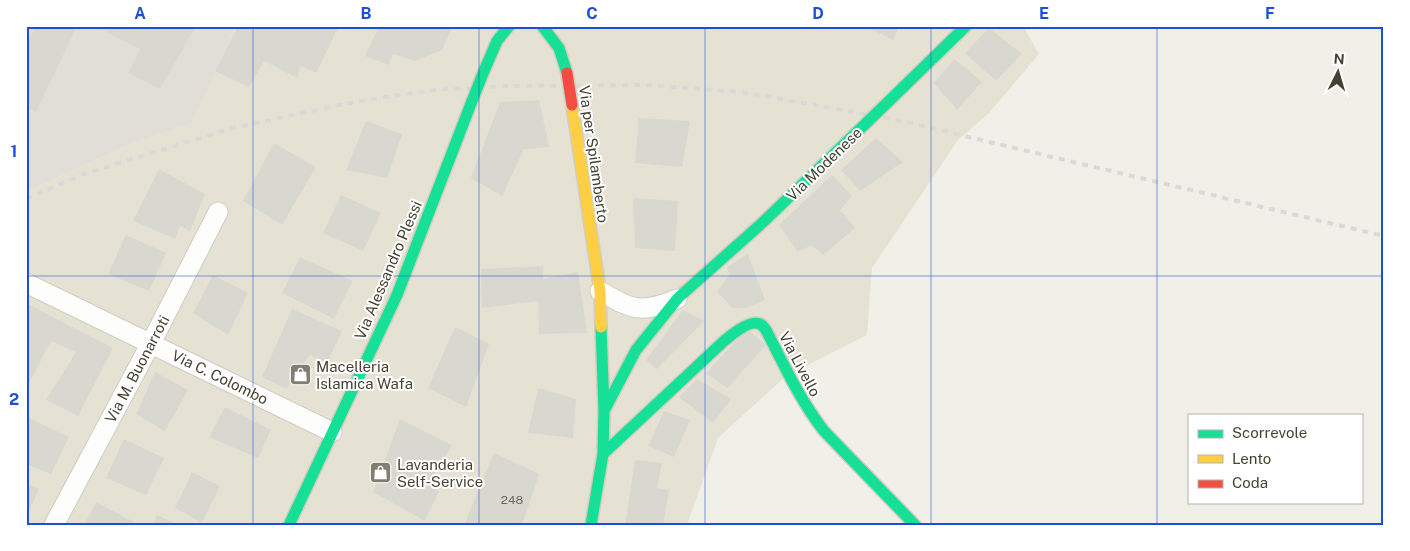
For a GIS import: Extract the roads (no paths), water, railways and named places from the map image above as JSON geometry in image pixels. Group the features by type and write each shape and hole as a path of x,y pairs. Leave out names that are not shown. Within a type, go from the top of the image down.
{"main road":[{"name":"Via Modenese","path":"604,411 636,350 678,298 761,224 966,26"},
{"name":"Via Alessandro Plessi","path":"289,525 397,295 494,47 504,30 515,27"},
{"name":"Via per Spilamberto","path":"540,28 554,38 563,56 567,73 600,291"},
{"name":"Via Modenese","path":"591,525 603,454 604,411 600,291"},
{"name":"Via Livello","path":"603,454 724,341 747,325 760,324 766,330 811,415 915,525"}],"street":[{"name":"Via M. Buonarroti","path":"54,525 218,212"},
{"name":"Via C. Colombo","path":"26,283 332,432"},
{"name":"Via Modenese","path":"600,291 623,305 636,309 651,308 678,298"}],"railway":[{"path":"26,199 81,175 229,129 359,101 435,90 505,86 645,85 742,92 893,119 1384,236"}],"place":[{"name":"Macelleria Islamica Wafa","path":"300,375"},
{"name":"Lavanderia Self-Service","path":"381,473"}]}
